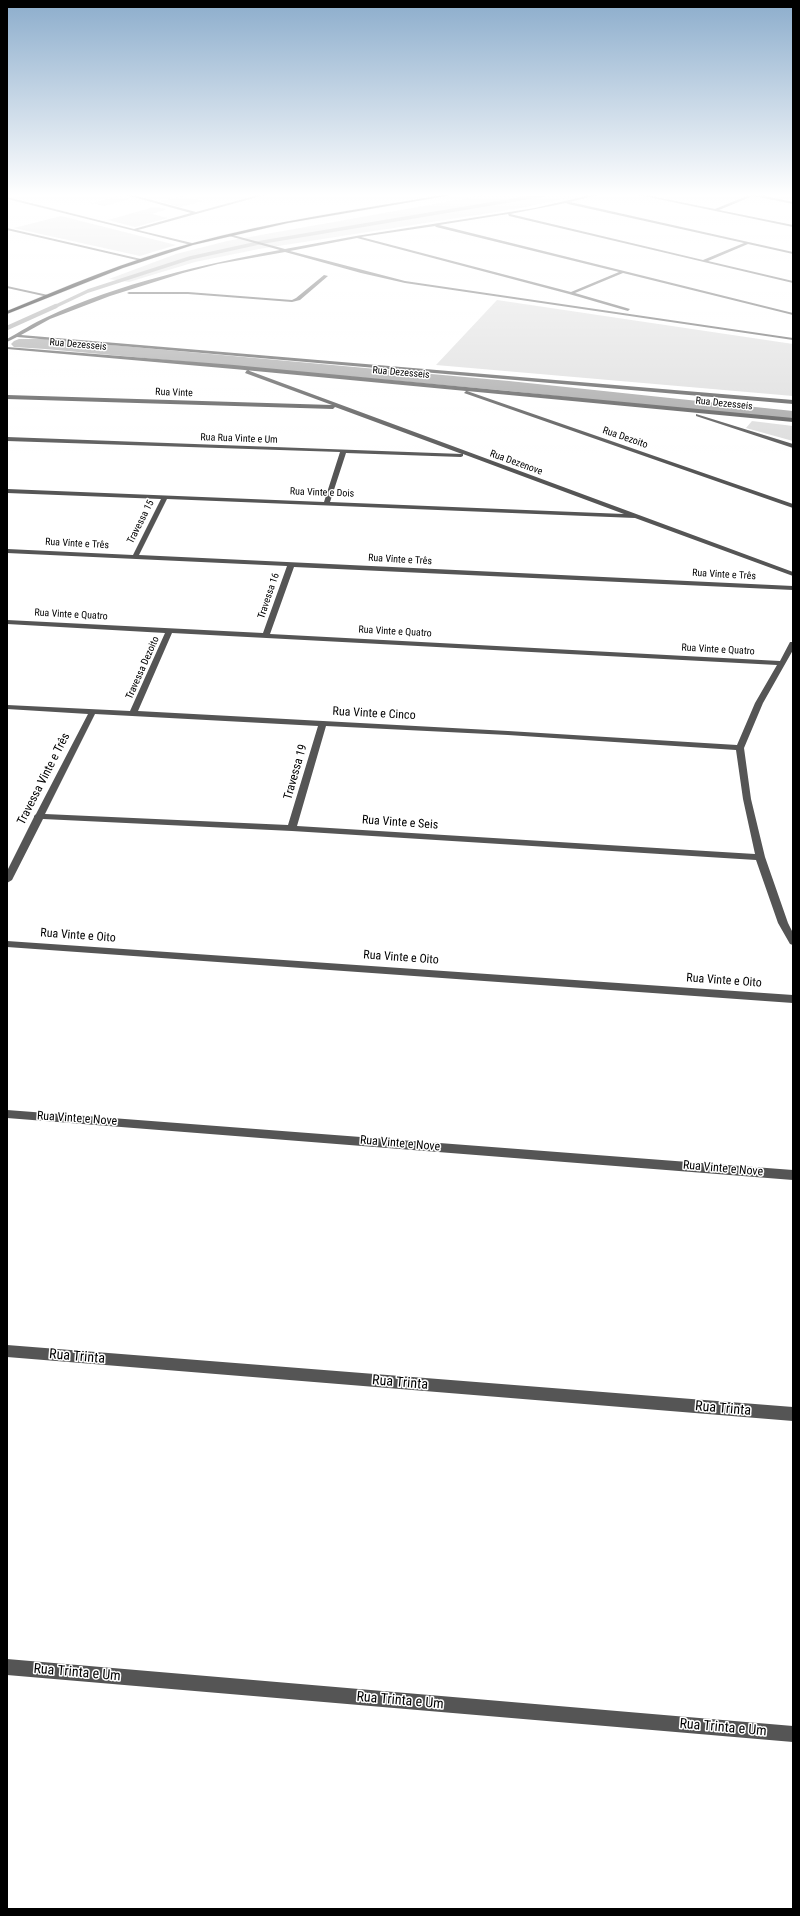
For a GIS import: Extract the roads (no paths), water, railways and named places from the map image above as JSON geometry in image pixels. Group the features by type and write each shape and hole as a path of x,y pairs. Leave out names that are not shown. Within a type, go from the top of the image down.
{"main road":[{"path":"7,313 78,284"}],"street":[{"path":"7,341 48,318 108,295 142,284"},
{"path":"108,295 134,292 188,293 292,301 315,284"},
{"path":"421,284 793,339"},
{"path":"538,284 662,320"},
{"path":"571,293 592,284"},
{"path":"673,284 793,314"},
{"path":"178,286 188,293"},
{"path":"7,287 48,296"},
{"path":"781,311 793,306"},
{"name":"Rua Dezesseis","path":"17,336 793,402"},
{"name":"Rua Dezesseis","path":"7,348 234,367 793,420"},
{"name":"Rua Dezenove","path":"234,367 793,574"},
{"name":"Rua Dezoito","path":"452,387 793,506"},
{"name":"Rua Vinte","path":"7,397 341,407"},
{"path":"678,408 793,446"},
{"name":"Rua Rua Vinte e Um","path":"7,439 344,452 470,455"},
{"path":"326,504 344,452"},
{"name":"Rua Vinte e Dois","path":"7,491 635,516"},
{"name":"Travessa 15","path":"135,557 165,497"},
{"name":"Rua Vinte e Três","path":"7,551 793,588"},
{"name":"Travessa 16","path":"266,635 290,565"},
{"name":"Rua Vinte e Quatro","path":"7,622 781,663"},
{"name":"Travessa Dezoito","path":"133,713 170,630"},
{"path":"793,644 759,703 740,748 747,799 760,857 783,923 793,942"},
{"name":"Rua Vinte e Cinco","path":"7,707 323,723 740,748"},
{"name":"Travessa Vinte e Três","path":"7,880 38,816 93,711"},
{"name":"Travessa 19","path":"292,828 323,723"},
{"name":"Rua Vinte e Seis","path":"38,816 292,828 760,857"},
{"name":"Rua Vinte e Oito","path":"7,944 793,999"},
{"name":"Rua Vinte e Nove","path":"7,1114 793,1175"},
{"name":"Rua Trinta","path":"7,1351 793,1414"},
{"name":"Rua Trinta e Um","path":"7,1667 793,1734"}],"waterway":[{"path":"54,307 88,291 108,284"},
{"path":"7,328 56,306"},
{"path":"19,344 45,344 509,386 793,416"}]}
